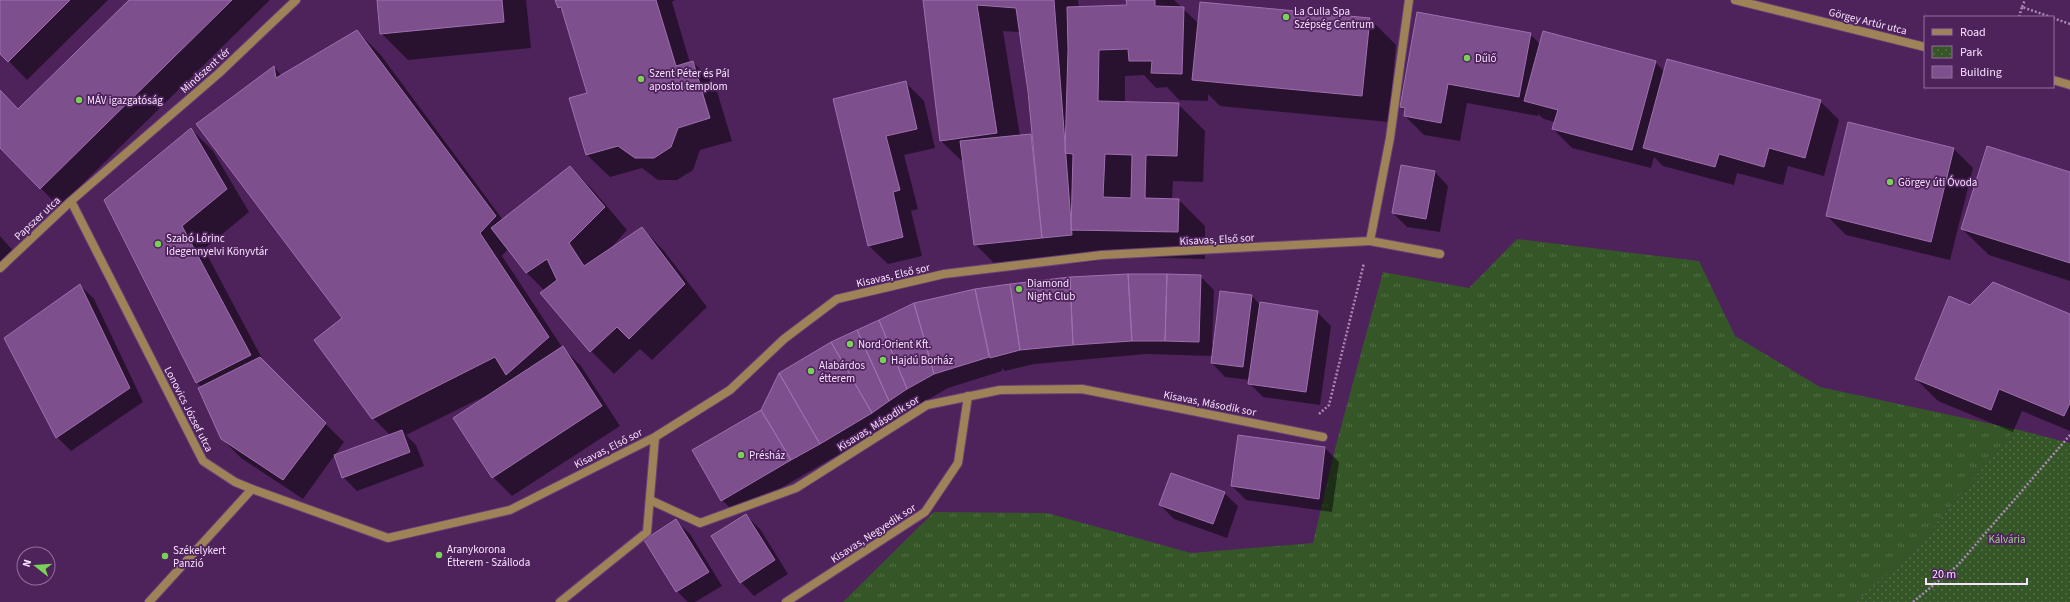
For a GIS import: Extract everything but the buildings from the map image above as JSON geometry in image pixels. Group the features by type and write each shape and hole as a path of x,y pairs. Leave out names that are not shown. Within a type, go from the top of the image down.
{"street":[{"name":"Mindszent tér","path":"71,201 218,74 296,0"},
{"path":"1370,241 1390,138 1409,0"},
{"name":"Görgey Artúr utca","path":"1735,0 1924,47"},
{"path":"2054,80 2070,85"},
{"name":"Papszer utca","path":"0,268 71,201"},
{"name":"Lonovics József utca","path":"71,201 203,461 235,482 252,489"},
{"name":"Kisavas, Első sor","path":"252,489 388,538 510,510 655,437 730,390 784,339 838,299 944,274 1102,256 1370,241 1440,254"},
{"name":"Kisavas, Második sor","path":"650,500 700,523 796,488 927,405 1000,390 1082,389 1324,436"},
{"name":"Kisavas, Negyedik sor","path":"786,602 925,512 958,463 968,396"},
{"path":"560,602 647,532 655,437"},
{"path":"149,602 252,489"}],"path":[{"path":"2019,16 2025,0"},
{"path":"2022,7 2049,16"},
{"path":"2054,18 2070,24"},
{"path":"1299,431 1329,405 1370,241"},
{"path":"1913,602 1958,565 2070,435"}],"green space":[{"path":"1517,239 1699,261 1735,336 1820,387 2015,429 1919,544 1856,602 843,602 934,512 1047,513 1191,553 1313,543 1336,445 1383,272 1469,288"},
{"name":"Kálvária","path":"2015,429 2070,443 2070,602 1856,602 1919,544"}],"place":[{"name":"La Culla Spa Szépség Centrum","path":"1286,17"},
{"name":"Dűlő","path":"1467,58"},
{"name":"Szent Péter és Pál apostol templom","path":"641,79"},
{"name":"MÁV igazgatóság","path":"79,100"},
{"name":"Görgey úti Óvoda","path":"1890,182"},
{"name":"Szabó Lőrinc Idegennyelvi Könyvtár","path":"158,244"},
{"name":"Diamond Night Club","path":"1019,289"},
{"name":"Nord-Orient Kft.","path":"850,344"},
{"name":"Hajdú Borház","path":"883,360"},
{"name":"Alabárdos étterem","path":"811,371"},
{"name":"Présház","path":"741,455"},
{"name":"Aranykorona Étterem - Szálloda","path":"439,555"},
{"name":"Székelykert Panzió","path":"165,556"}]}
